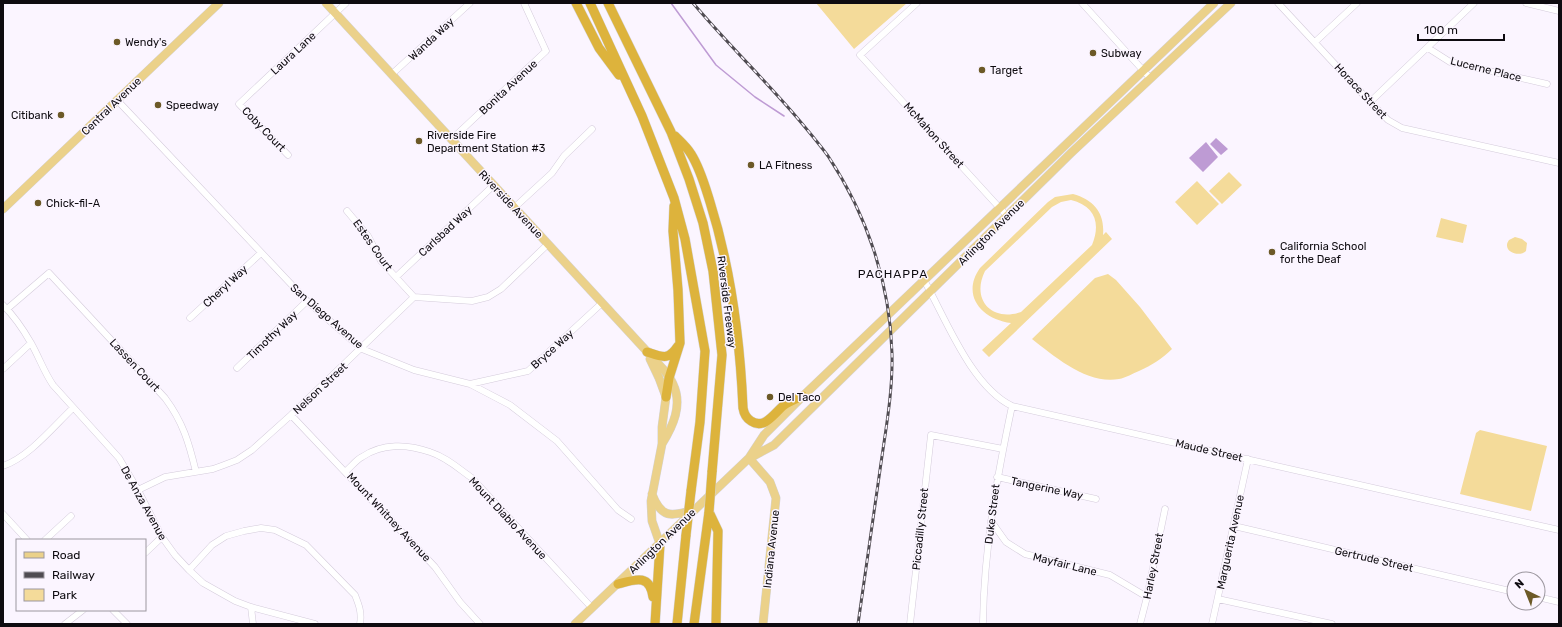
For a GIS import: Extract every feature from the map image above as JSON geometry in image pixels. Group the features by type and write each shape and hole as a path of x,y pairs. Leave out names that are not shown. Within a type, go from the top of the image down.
{"highway":[{"path":"576,3 599,48 630,89"},
{"path":"590,3 642,116 674,198 690,261 704,351 700,422 677,624"},
{"name":"Riverside Freeway","path":"608,3 671,132 689,179 703,223 713,271 722,355 709,512 694,624"},
{"path":"612,3 613,14"},
{"path":"671,132 691,154 703,182 719,231 739,339 744,414 753,422 762,424 784,405 803,396"},
{"path":"666,397 669,378 680,343 678,290 673,231 674,198"},
{"path":"647,352 666,356 673,354 680,343"},
{"path":"709,512 718,531 716,624"},
{"path":"655,620 660,544"},
{"path":"618,584 639,579 645,580 652,588 655,620"}],"main road":[{"name":"Central Avenue","path":"3,209 220,3"},
{"name":"Riverside Avenue","path":"326,3 656,360 673,383 678,406 672,427 662,444"},
{"name":"Arlington Avenue","path":"575,624 749,458 764,434 803,396 1214,3"},
{"name":"Arlington Avenue","path":"749,458 774,446 1007,216 1150,78 1231,3"},
{"name":"Riverside Avenue","path":"647,352 656,369 666,397 662,428 662,444 652,494 651,513 660,544"},
{"name":"Indiana Avenue","path":"749,458 770,482 776,498 763,624"},
{"path":"652,494 656,505 661,511 668,515 678,515 696,509"}],"street":[{"name":"Laura Lane","path":"239,104 346,3"},
{"name":"Wanda Way","path":"392,74 470,3"},
{"name":"Bonita Avenue","path":"452,139 546,51 524,3"},
{"name":"McMahon Street","path":"917,3 860,55 1007,216"},
{"path":"1082,3 1150,78"},
{"name":"Horace Street","path":"1278,3 1370,102 1388,120 1402,128 1559,162"},
{"path":"1315,42 1357,3"},
{"path":"1370,102 1474,3"},
{"path":"1526,3 1559,11"},
{"name":"Lucerne Place","path":"1428,48 1450,62 1547,84"},
{"name":"San Diego Avenue","path":"118,100 307,301 362,349 414,370 470,384 510,405 557,441 618,510 631,519"},
{"name":"Coby Court","path":"239,104 288,155"},
{"path":"515,208 552,173 564,156 592,129"},
{"name":"Carlsbad Way","path":"396,277 494,185"},
{"name":"Estes Court","path":"347,211 368,236 381,260 414,297"},
{"path":"414,297 472,301 488,297 501,289 548,244"},
{"name":"Cheryl Way","path":"190,318 261,253"},
{"name":"Lassen Court","path":"5,307 49,271 165,398 176,413 189,441 196,472"},
{"name":"Maude Street","path":"924,280 971,368 992,393 1001,401 1012,406 1559,530"},
{"name":"Nelson Street","path":"138,490 165,477 213,469 237,460 252,450 362,349 414,297"},
{"name":"Timothy Way","path":"237,368 307,301"},
{"name":"Bryce Way","path":"470,384 528,371 602,303"},
{"name":"De Anza Avenue","path":"5,307 31,343 46,375 73,408 119,458 138,490 162,537 175,555 189,570 203,583 219,594 251,607 315,624"},
{"path":"3,369 31,343"},
{"name":"Duke Street","path":"983,622 984,584 991,521 1002,449 1012,406"},
{"path":"3,466 24,454 73,408"},
{"name":"Mount Whitney Avenue","path":"291,415 346,471 435,567 460,602 480,624"},
{"name":"Piccadilly Street","path":"910,624 930,435 1002,449"},
{"name":"Mount Diablo Avenue","path":"346,471 362,457 375,450 390,446 408,447 431,452 451,463 472,478 592,608"},
{"name":"Marguerita Avenue","path":"1212,624 1248,459"},
{"name":"Tangerine Way","path":"997,477 1096,499"},
{"name":"Harley Street","path":"1140,624 1165,508"},
{"path":"3,514 26,539"},
{"path":"46,539 71,516"},
{"name":"Mayfair Lane","path":"991,521 1006,542 1025,554 1110,575 1147,597"},
{"name":"Gertrude Street","path":"1234,526 1506,590"},
{"path":"189,570 212,545 226,536 261,528 275,530 306,545 355,595 361,616 360,624"},
{"path":"146,551 162,537"},
{"path":"1218,599 1332,624"},
{"path":"1546,600 1559,602"},
{"path":"251,607 253,624"},
{"path":"65,624 82,611"},
{"path":"114,611 127,624"}],"green space":[{"path":"816,3 907,3 854,49"},
{"path":"1229,172 1242,185 1222,204 1209,191"},
{"path":"1197,181 1219,204 1197,225 1175,202"},
{"path":"1073,194 1087,200 1097,208 1100,214 1103,235 1106,232 1112,239 989,357 982,350 1011,323 1000,321 991,317 977,304 973,287 975,278 980,268 1055,197","holes":["1071,200 1086,206 1094,216 1096,230 1092,245 1021,312 1001,314 986,306 980,291 981,281 985,271 1052,207 1061,202"]},
{"path":"1441,218 1467,225 1463,243 1436,237"},
{"path":"1515,237 1522,239 1527,243 1526,251 1523,253 1519,254 1512,252 1507,247 1509,240"},
{"path":"1108,274 1116,280 1140,307 1172,349 1157,362 1127,377 1107,380 1084,374 1072,368 1032,339 1095,278"},
{"path":"1480,430 1547,446 1531,511 1460,494 1476,433"}],"shaded area":[{"path":"1216,138 1228,149 1221,155 1210,144"},
{"path":"1206,142 1218,157 1203,172 1189,158"}],"waterway":[{"path":"671,3 716,65 755,97 784,116"}],"railway":[{"path":"693,3 793,113 828,156 842,179 865,226 881,275 887,301 892,367 887,423 858,624"}],"place":[{"name":"Wendy's","path":"117,42"},
{"name":"Subway","path":"1093,53"},
{"name":"Target","path":"982,70"},
{"name":"Speedway","path":"158,105"},
{"name":"Citibank","path":"61,115"},
{"name":"Riverside Fire Department Station #3","path":"419,141"},
{"name":"LA Fitness","path":"751,165"},
{"name":"Chick-fil-A","path":"38,203"},
{"name":"California School for the Deaf","path":"1272,252"},
{"name":"Del Taco","path":"770,397"}],"district":[{"name":"PACHAPPA","path":"893,274"}]}
